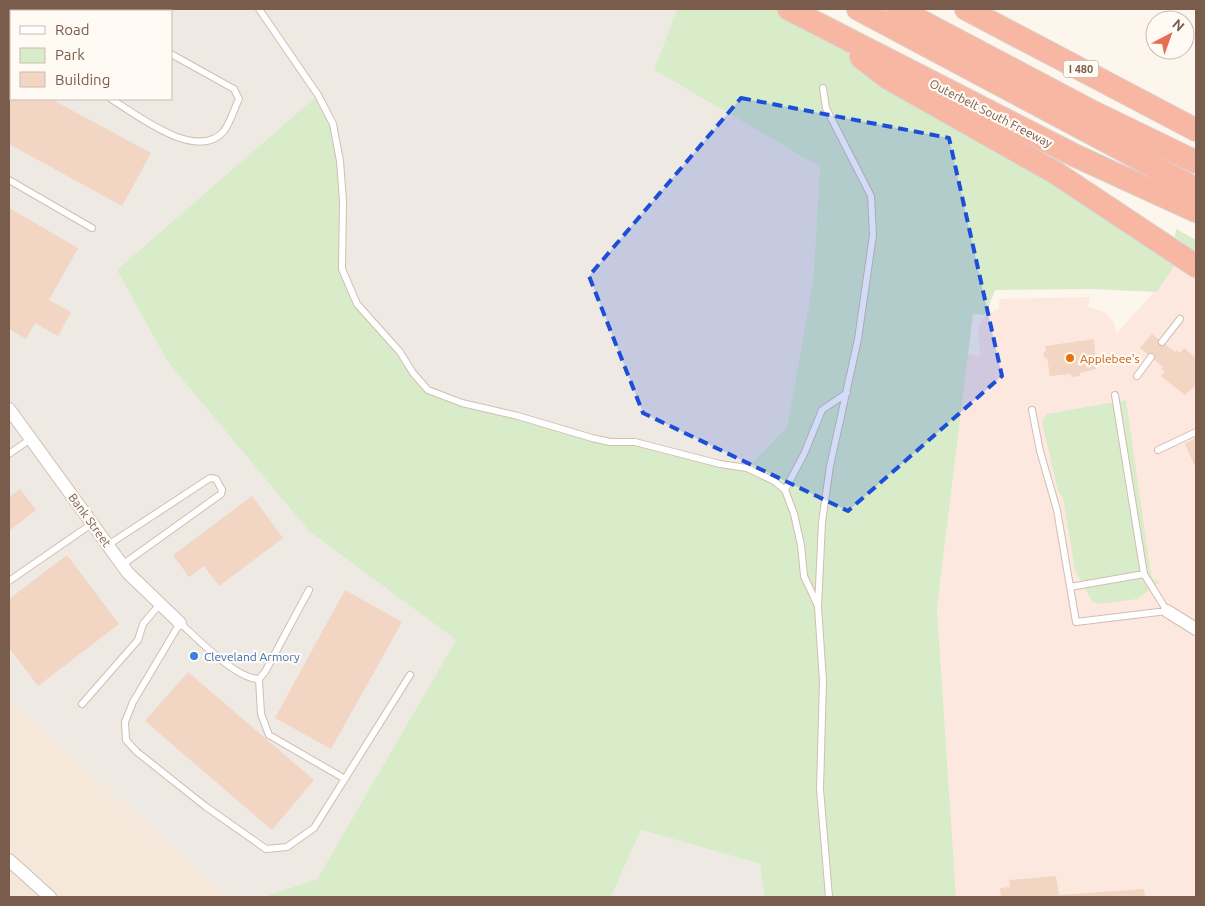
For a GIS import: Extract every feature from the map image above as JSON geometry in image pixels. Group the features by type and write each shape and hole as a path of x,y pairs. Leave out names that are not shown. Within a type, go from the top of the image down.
{"highway":[{"path":"789,9 828,29 1121,214 1196,266"},
{"path":"858,9 906,20 1196,162"},
{"name":"I 480","path":"966,9 1196,130"},
{"path":"906,20 1196,189"},
{"name":"Outerbelt South Freeway","path":"891,70 1196,211"}],"street":[{"name":"Bank Street","path":"9,408 122,565 180,623"},
{"path":"1167,611 1196,629"},
{"path":"9,860 50,897"}],"lane":[{"path":"259,9 318,95 332,124 340,161 343,201 342,269 357,304 400,352 413,373 428,390 462,403 518,416 592,438 610,442 635,442 720,464 746,468 774,481 785,490 801,545 804,576 818,607"},
{"path":"113,100 180,139 195,142 211,140 224,131 239,99 234,89 172,55"},
{"path":"823,88 826,108 871,196 873,235 870,263 847,392 830,466 822,522 818,607 823,681 820,789 829,897"},
{"path":"9,180 92,228"},
{"path":"1162,342 1180,319"},
{"path":"1137,376 1151,357"},
{"path":"785,490 804,454 822,410 847,392"},
{"path":"1032,410 1040,451 1057,510 1076,622 1167,611 1144,574 1114,395"},
{"path":"1158,450 1196,432"},
{"path":"9,454 32,438"},
{"path":"108,545 210,478 216,479 222,490 221,494 122,565"},
{"path":"9,581 92,523"},
{"path":"1070,587 1144,574"},
{"path":"309,590 259,679 261,714 270,735 345,779"},
{"path":"82,704 138,640 143,624 160,604"},
{"path":"259,679 249,679 238,672 180,623 133,702 125,722 126,740 137,752 205,806 266,849 287,847 314,828 410,675"}],"highlighted area":[{"path":"741,98 949,138 1002,376 848,511 643,413 589,276"}],"shaded area":[{"path":"9,9 677,9 654,70 820,167 813,281 787,427 747,468 310,532 456,640 317,879 263,897 228,897 9,699"},
{"path":"1178,262 1196,276 1196,897 956,897 937,608 968,354 980,356 978,328 981,321 990,313 999,309 999,299 1090,297 1088,306 1106,313 1114,323 1116,334 1154,292 1157,292"},
{"path":"9,699 228,897 9,897"},
{"path":"641,830 760,864 764,897 611,897"}],"green space":[{"path":"677,9 789,9 1182,255 1157,292 1091,289 995,290 985,315 973,314 937,608 956,897 764,897 760,864 641,830 611,897 263,897 317,879 456,640 310,532 168,362 117,270 318,95 333,124 340,161 342,269 357,304 428,390 592,438 635,442 747,468 787,427 813,281 820,167 654,70"},
{"path":"1176,229 1196,240 1196,253 1175,237"},
{"path":"1126,400 1150,568 1152,578 1160,582 1137,599 1098,604 1092,601 1075,570 1063,498 1058,491 1042,422 1047,414"}],"building":[{"path":"9,9 70,10 10,10 9,27"},
{"path":"9,76 10,100 53,100 151,153 122,206 9,144"},
{"path":"9,208 78,248 49,300 71,312 58,336 35,323 26,339 9,329"},
{"path":"1152,334 1175,352 1177,350 1180,353 1184,348 1196,358 1196,385 1185,395 1161,376 1165,372 1161,369 1163,367 1140,348"},
{"path":"1094,339 1096,369 1080,373 1080,376 1071,377 1071,374 1050,376 1047,358 1043,354 1046,350 1045,346"},
{"path":"1196,438 1196,464 1194,465 1185,444"},
{"path":"20,489 36,510 9,531 9,497"},
{"path":"252,496 283,538 219,586 204,566 189,577 173,555"},
{"path":"67,555 119,624 38,686 9,648 9,599"},
{"path":"345,590 402,622 331,749 275,718"},
{"path":"188,672 314,780 272,830 145,721"},
{"path":"1056,876 1059,895 1144,889 1145,897 1001,897 1000,888 1010,887 1009,880"}],"place":[{"name":"Applebee's","path":"1070,358"},
{"name":"Cleveland Armory","path":"194,656"}]}
